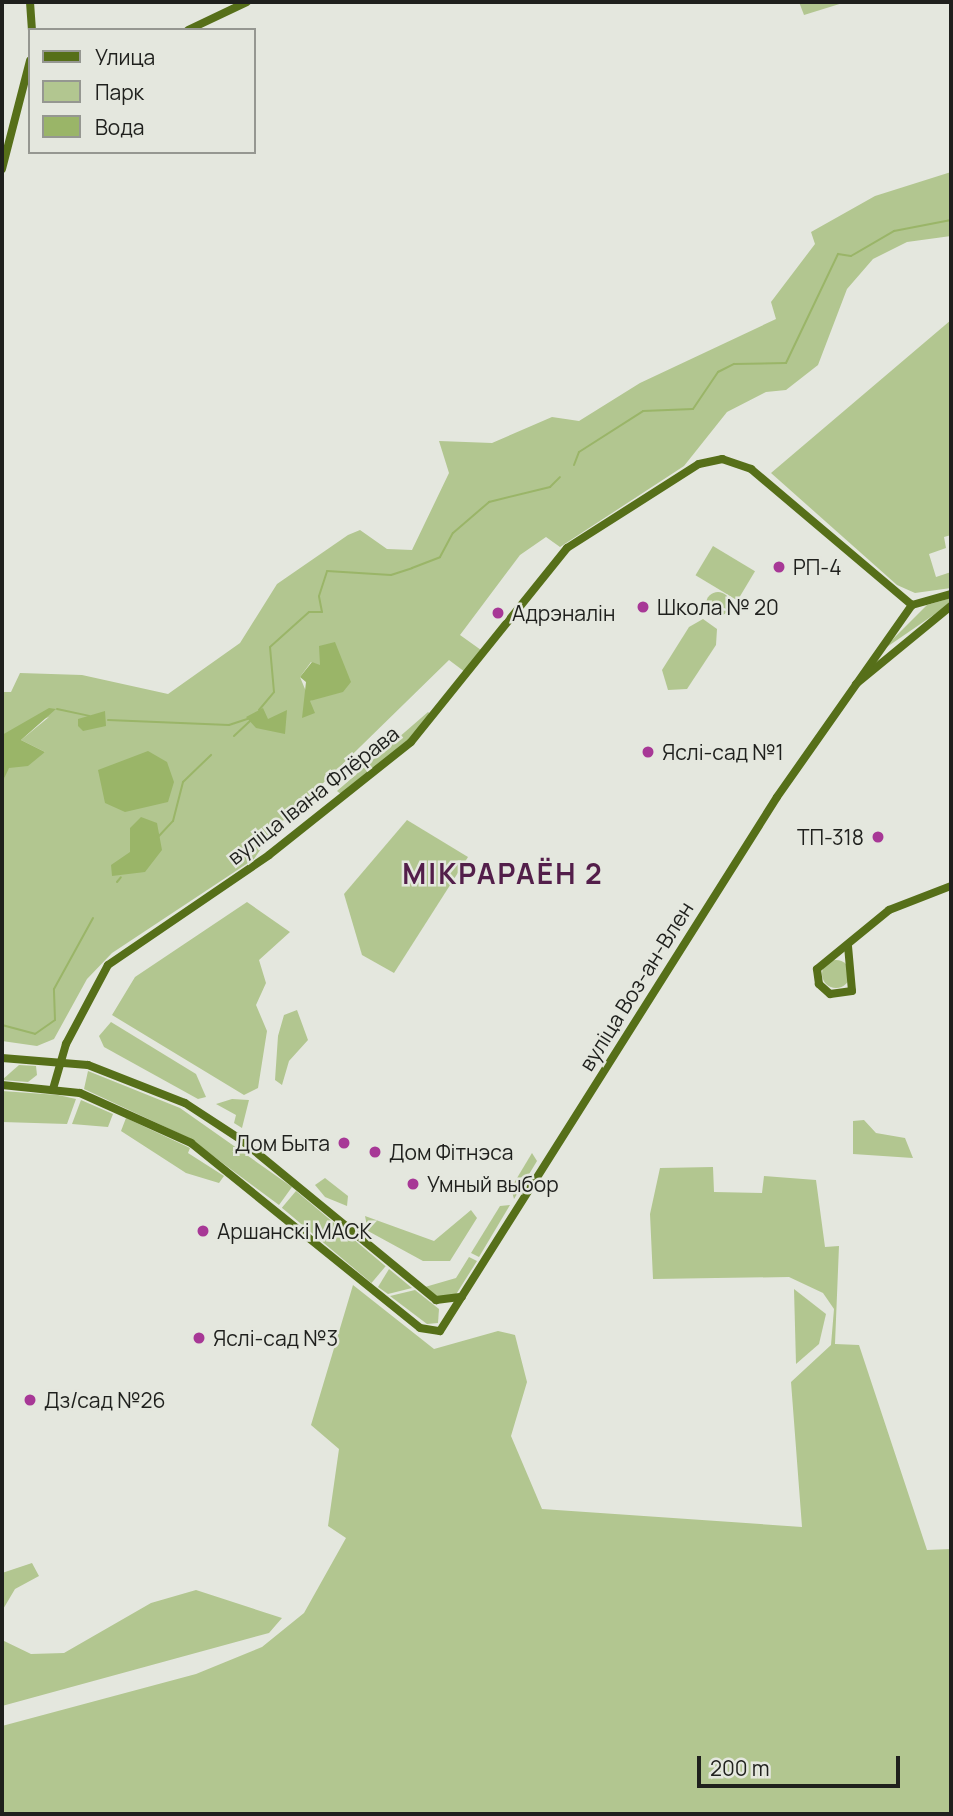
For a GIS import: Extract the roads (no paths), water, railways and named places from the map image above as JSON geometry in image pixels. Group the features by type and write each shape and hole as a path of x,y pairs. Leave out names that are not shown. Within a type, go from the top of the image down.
{"main road":[{"path":"30,2 32,28"},
{"path":"192,28 247,2"},
{"path":"2,169 28,70"},
{"path":"18,113 28,106"},
{"name":"вуліца Івана Флёрава","path":"53,1089 59,1060 108,965 269,855 401,750 437,716 567,548 699,464 722,459 751,469 912,605"},
{"path":"912,605 951,594"},
{"name":"вуліца Воз-ан-Влен","path":"53,1089 99,1099 191,1143 420,1328 440,1331 842,698 912,605"},
{"name":"вуліца Воз-ан-Влен","path":"842,698 916,629 951,607"},
{"path":"848,946 852,991 830,994 817,969 889,910 951,886"},
{"path":"2,1058 59,1060 135,1079 185,1103 240,1139 436,1300 464,1296"},
{"path":"2,1085 53,1089"}],"water":[{"path":"335,642 351,682 343,692 310,701 315,713 302,718 306,682 300,677 312,662 320,665 319,646"},
{"path":"49,708 56,709 21,740 45,752 28,766 9,768 2,783 2,735"},
{"path":"263,708 268,719 287,710 285,734 256,728 246,717"},
{"path":"105,711 106,726 83,731 78,726 78,719"},
{"path":"148,751 167,762 174,782 168,802 125,812 105,803 98,770"},
{"path":"141,817 157,823 162,850 145,872 112,876 111,865 130,852 130,828"}],"waterway":[{"path":"574,465 579,452 643,411 693,409 718,372 734,364 786,363 838,254 851,256 894,231 951,220"},
{"path":"259,710 274,692 270,647 309,612 322,612 319,596 327,571 391,575 440,557 453,533 489,502 550,487 560,477"},
{"path":"57,709 89,716"},
{"path":"108,720 229,725 248,719"},
{"path":"234,736 251,720"},
{"path":"158,837 173,821 183,782 211,755"},
{"path":"117,882 121,877"},
{"path":"2,1025 35,1034 55,1020 54,989 93,918"}],"place":[{"name":"РП-4","path":"779,567"},
{"name":"Школа № 20","path":"643,607"},
{"name":"Адрэналін","path":"498,613"},
{"name":"Яслі-сад №1","path":"648,752"},
{"name":"ТП-318","path":"878,837"},
{"name":"Дом Быта","path":"344,1143"},
{"name":"Дом Фітнэса","path":"375,1152"},
{"name":"Умный выбор","path":"413,1184"},
{"name":"Аршанскі МАСК","path":"203,1231"},
{"name":"Яслі-сад №3","path":"199,1338"},
{"name":"Дз/сад №26","path":"30,1400"}],"district":[{"name":"МІКРАРАЁН 2","path":"503,873"}]}
